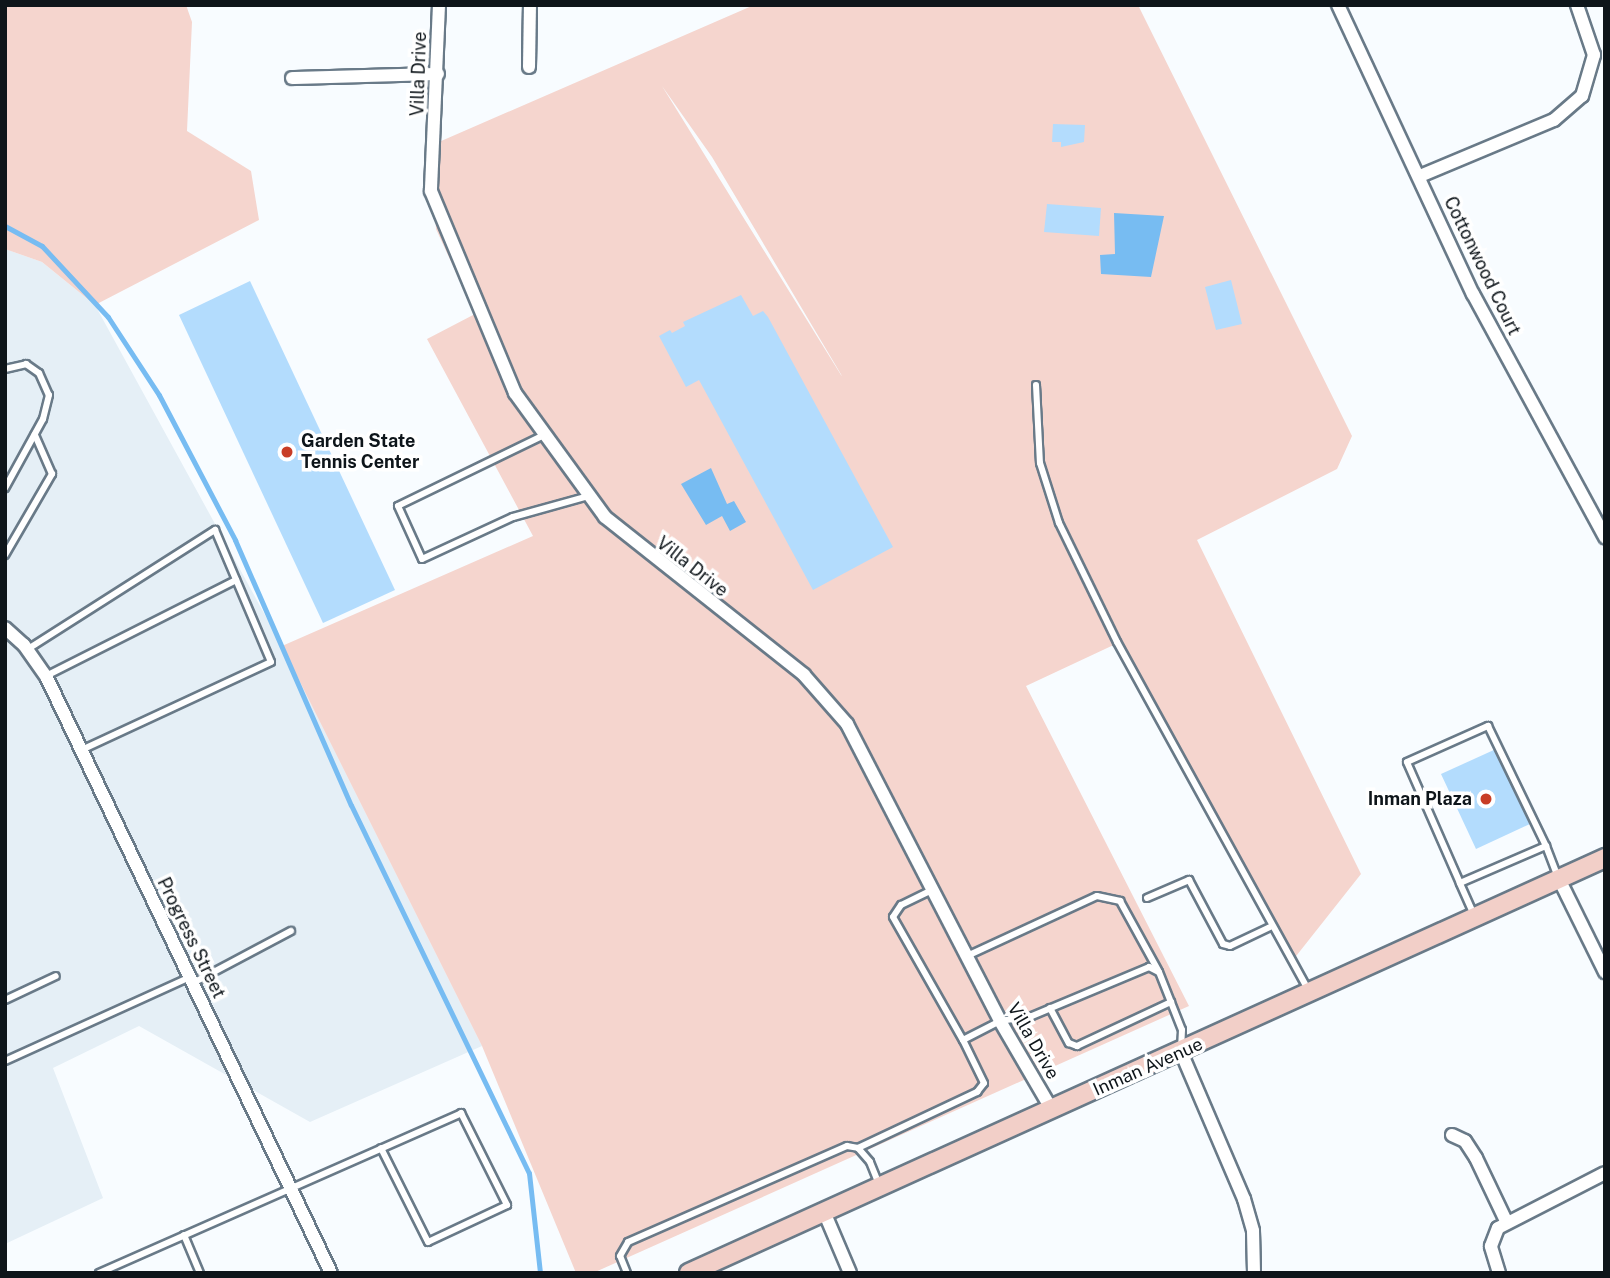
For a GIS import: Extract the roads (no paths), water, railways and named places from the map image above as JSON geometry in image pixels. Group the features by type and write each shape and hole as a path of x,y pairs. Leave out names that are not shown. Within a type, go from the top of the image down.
{"main road":[{"name":"Inman Avenue","path":"689,1273 881,1189 1605,858"}],"street":[{"name":"Villa Drive","path":"439,5 431,191 515,393 542,436 588,496 627,538 825,696 867,758 1000,1021 1052,1110"},
{"path":"528,67 530,5"},
{"name":"Cottonwood Court","path":"1338,5 1473,294 1605,537"},
{"path":"1420,176 1554,120 1582,96 1594,55 1577,5"},
{"path":"292,78 438,74"},
{"name":"Progress Street","path":"5,628 28,649 46,676 331,1273"},
{"path":"1559,879 1605,972"},
{"path":"1181,1052 1244,1199 1253,1231 1254,1273"},
{"path":"1452,1135 1465,1141 1476,1158 1506,1221"},
{"path":"1499,1273 1491,1246 1506,1221 1605,1173"},
{"path":"825,1214 850,1273"}],"lane":[{"path":"5,369 26,364 45,383 47,407 35,435 5,488"},
{"path":"1036,385 1040,463 1059,523 1111,632 1270,927 1310,992"},
{"path":"5,555 52,474 35,435"},
{"path":"542,436 398,506 422,559 513,517 588,496"},
{"path":"28,649 215,530 271,662 81,750"},
{"path":"46,676 236,580"},
{"path":"1475,917 1407,762 1488,726 1559,879"},
{"path":"1461,883 1546,846"},
{"path":"1147,898 1189,880 1223,944 1230,946 1270,927"},
{"path":"627,1273 620,1256 628,1242 847,1146 858,1148 977,1092 984,1083 963,1040 893,917 901,905 932,890"},
{"path":"967,956 1097,896 1120,901 1171,1002 1182,1030 1181,1052"},
{"path":"5,1061 191,980 291,931"},
{"path":"963,1040 1000,1021 1021,1020 1139,968 1158,972"},
{"path":"5,1000 56,976"},
{"path":"1050,1008 1069,1043 1077,1046 1171,1002"},
{"path":"99,1273 184,1235 381,1148 461,1113 507,1205 428,1242 381,1148"},
{"path":"858,1148 870,1162 881,1189"},
{"path":"184,1235 200,1273"}],"water":[{"path":"1114,213 1164,216 1151,277 1101,274 1100,255 1115,254"},
{"path":"711,468 727,504 734,501 746,522 730,531 722,516 706,525 681,484"}],"waterway":[{"path":"5,226 42,246 108,317 159,395 235,540 351,805 529,1173 540,1273"}],"place":[{"name":"Garden State Tennis Center","path":"287,452"},
{"name":"Inman Plaza","path":"1486,799"}]}
